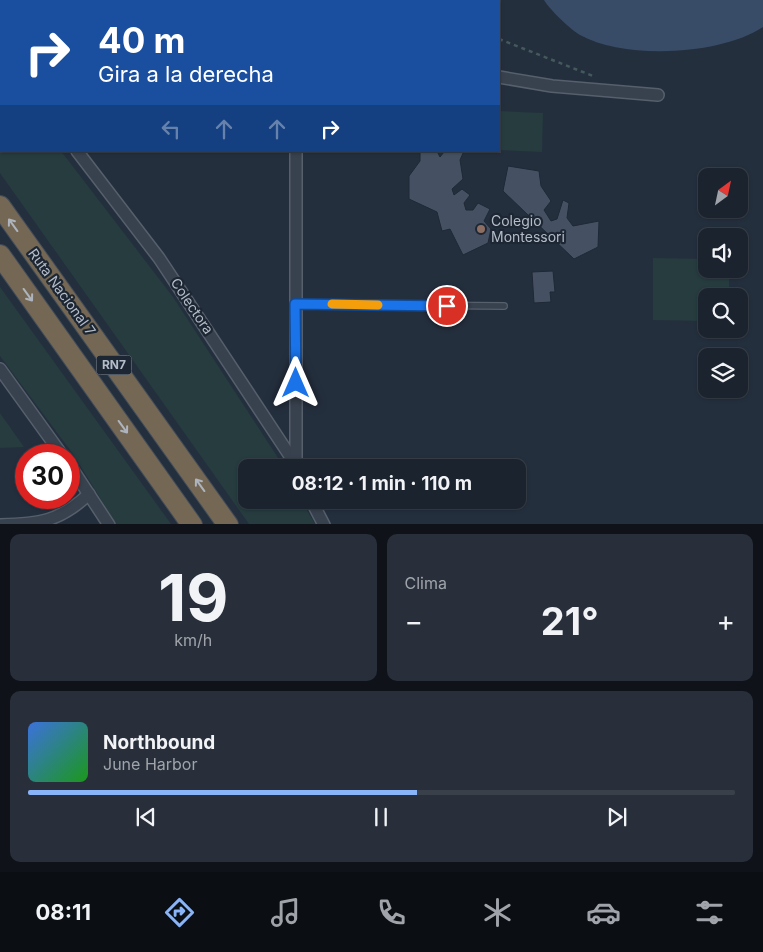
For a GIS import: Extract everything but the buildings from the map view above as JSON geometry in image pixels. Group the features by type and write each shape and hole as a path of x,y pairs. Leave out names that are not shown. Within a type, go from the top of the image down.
{"highway":[{"name":"Ruta Nacional 7","path":"0,206 228,524"},
{"name":"Ruta Nacional 7","path":"0,255 192,524"}],"street":[{"path":"500,77 552,86 658,95"},
{"name":"Colectora","path":"78,152 160,258 293,459"},
{"path":"296,152 297,459"},
{"path":"0,369 54,444"},
{"path":"80,480 109,524"},
{"path":"0,524 36,524 50,520 76,506 89,494"},
{"path":"316,509 324,524"}],"lane":[{"path":"295,304 504,306"}],"path":[{"path":"500,39 595,77"}],"green space":[{"path":"500,111 543,113 542,152 500,150"},
{"path":"0,152 62,152 173,297 279,459 238,459 238,508 0,173"},
{"path":"653,258 698,259 698,278 729,278 729,288 698,288 698,321 653,320"},
{"path":"0,287 171,524 116,524 80,465 80,444 66,444 0,356"},
{"path":"0,413 22,444 15,444 15,447 0,448"},
{"path":"238,509 306,509 315,524 249,524"}],"water":[{"path":"544,0 763,0 763,27 723,44 699,48 647,51 622,48 599,43 580,35 560,19"}],"slow traffic":[{"path":"332,304 378,305"}],"place":[{"name":"Colegio Montessori","path":"481,229"}],"route":[{"path":"296,383 295,304 447,306"}]}
